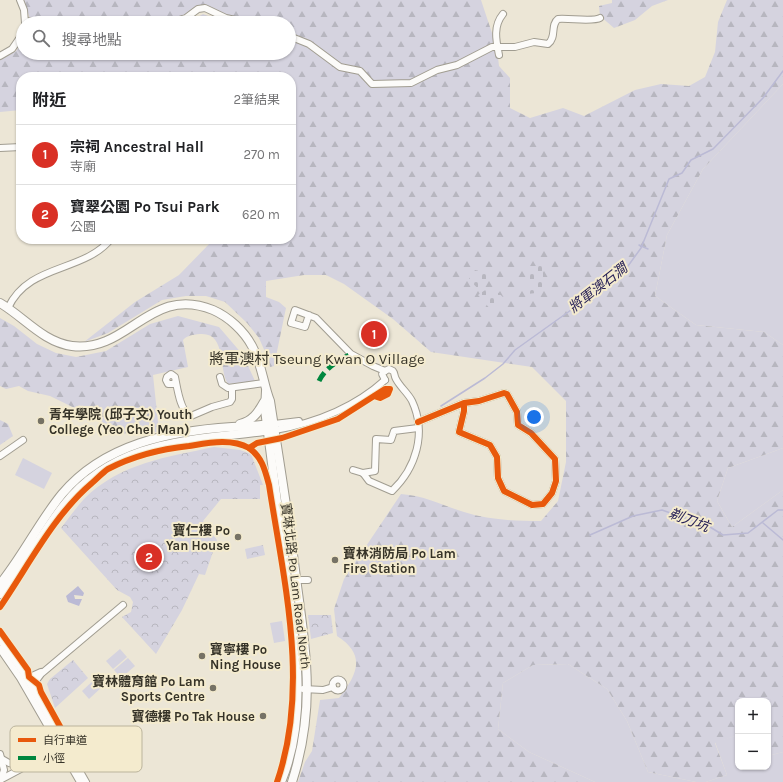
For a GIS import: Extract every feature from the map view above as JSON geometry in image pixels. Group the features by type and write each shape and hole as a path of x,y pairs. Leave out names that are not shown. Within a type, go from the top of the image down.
{"main road":[{"name":"寶琳北路 Po Lam Road North","path":"0,303 49,338 66,345 83,346 99,344 109,340 149,314 169,306 189,305 208,308 225,317 246,337 257,355 270,401 271,427 293,620 297,689 296,719 292,749 281,782"},
{"name":"寶琳北路 Po Lam Road North","path":"265,387 264,402 271,427 296,580 304,638 308,690 303,739 292,782"},
{"path":"231,427 250,420 258,412 264,402"},
{"path":"0,584 57,501 77,479 97,464 119,451 146,441 175,434 231,427 271,427"},
{"path":"0,594 22,567 64,504 87,481 108,466 135,452 163,444 271,427"}],"street":[{"path":"20,0 24,16"},
{"path":"189,16 198,9 205,8 222,16"},
{"path":"499,55 496,30 497,21 503,14"},
{"path":"296,39 309,44 338,66 358,70 370,83 411,83 437,70 457,65 487,49 498,46 514,46 534,42 546,44 552,39 554,23 558,19 576,18 595,20 600,18"},
{"path":"0,56 12,49 16,43"},
{"path":"0,148 16,147"},
{"path":"8,308 20,288 36,277 91,255 106,244"},
{"path":"309,315 323,322 337,341 351,354 362,361 385,370 393,370 395,378 408,393 412,403 418,425 417,449 407,475 392,492 369,481 363,473"},
{"path":"385,370 382,374 385,380 390,382 395,378"},
{"path":"220,376 223,386 232,389 265,387"},
{"path":"271,427 309,420 345,408 368,394 385,380"},
{"path":"175,382 178,386 182,410 191,416 212,407 230,402 233,396 232,389"},
{"path":"353,470 363,473 375,471 376,439 391,440 394,431 418,425 464,403 479,401 505,393 509,396 517,412 518,426 531,433 555,459 555,485 545,503 540,505 532,505 506,493 498,478 497,457 494,450 484,441 459,432 464,411 464,403"},
{"path":"0,456 23,440"},
{"path":"296,580 308,580"},
{"path":"33,690 36,680 123,605"},
{"path":"0,640 24,674 52,726"},
{"path":"0,649 50,726"},
{"path":"24,674 31,676 52,666"},
{"path":"297,689 323,690 333,687"},
{"path":"1,757 10,764"},
{"path":"0,779 4,770 1,757"},
{"path":"0,779 13,772"},
{"path":"75,772 80,782"},
{"path":"79,772 86,782"}],"green space":[{"path":"24,0 481,0 496,45 462,61 410,81 373,81 368,77 365,70 339,64 318,48 296,38 296,16 224,16 203,9 191,16 29,16"},
{"path":"612,0 668,0 652,6 635,20 614,28 600,16 599,6 612,3"},
{"path":"727,0 783,0 783,84 703,169 667,235 655,296 696,325 764,332 783,345 783,448 728,468 717,501 732,527 783,490 783,752 771,755 771,698 735,698 735,736 715,743 727,775 706,782 696,782 648,772 627,721 607,689 568,664 533,665 503,683 498,729 529,752 595,782 298,782 305,762 312,751 320,700 339,698 350,681 356,666 356,658 352,650 337,636 334,609 344,579 401,494 426,499 483,517 541,521 558,501 566,462 566,401 532,367 431,352 393,319 344,284 326,275 304,275 266,281 266,297 279,302 286,308 274,366 270,367 259,338 247,323 225,302 206,296 186,296 162,300 108,333 84,342 135,302 179,275 209,244 296,244 296,72 16,72 16,110 0,112 0,60 16,51 16,60 296,60 296,42 316,52 336,68 344,71 354,71 361,74 371,85 412,85 438,72 464,65 487,51 497,49 499,66 510,78 510,108 530,118 563,108 584,116 635,90 661,84 689,86 705,77 715,52 718,22"},
{"path":"783,84 783,345 764,332 696,325 655,296 667,235 703,169"},
{"path":"527,266 543,266 543,292 528,294"},
{"path":"475,270 492,274 479,290 469,279"},
{"path":"491,286 505,299 492,311 478,295"},
{"path":"178,316 219,327 243,355 255,381 228,384 223,370 218,345 214,339 209,335 200,334 187,337 183,340 188,367 153,375 159,432 108,434 106,427 91,416 50,396 28,391 19,386 6,389 0,386 0,318 14,326 37,344 56,353 76,357 106,351 150,324"},
{"path":"0,420 8,424 13,436 0,445"},
{"path":"214,447 240,450 251,454 263,485 260,485 260,499 221,499 203,521 217,540 205,575 199,574 182,610 156,654 122,617 131,612 133,602 130,597 117,590 61,528 84,499 113,477 145,463"},
{"path":"783,448 783,490 732,527 717,501 728,468"},
{"path":"23,458 52,473 44,489 15,475"},
{"path":"263,545 265,555 247,559 245,549"},
{"path":"308,615 331,615 333,633 311,639"},
{"path":"282,621 285,641 274,643 270,623"},
{"path":"120,649 127,657 113,669 106,661"},
{"path":"128,658 135,666 121,678 114,670"},
{"path":"73,660 88,678 55,708 47,684 50,679"},
{"path":"568,664 607,689 627,721 648,772 696,782 595,782 529,752 498,729 503,683 533,665"},
{"path":"96,678 103,686 89,699 82,691"},
{"path":"735,736 735,770 771,770 771,755 783,752 783,782 706,782 727,775 715,742"}],"water":[{"path":"78,586 84,593 83,596 74,595 75,599 82,599 79,606 68,602 66,596"}],"waterway":[{"name":"將軍澳石澗","path":"441,406 485,378 503,364 515,350 599,290 612,277 628,266 641,248 669,179 682,173 691,160 713,149 763,98 783,71"},
{"name":"將軍澳石澗","path":"639,245 648,249"},
{"name":"剃刀坑","path":"590,535 633,516 662,510 710,527 723,535 748,533 778,510 783,510"},
{"path":"763,523 783,540"}],"marked path":[{"path":"319,381 329,368 351,354"}],"cycle path":[{"path":"0,607 42,542 65,510 108,469 137,457 179,447 227,442 249,448 257,443 282,438 338,419 385,389 390,389 388,394 380,398 374,396"},
{"path":"418,422 464,403 479,401 504,393 507,394 517,412 518,425 531,433 555,459 556,481 552,493 543,504 532,505 504,491 498,478 497,457 490,445 459,432 464,411 464,403"},
{"path":"249,448 260,460 269,485 287,596 291,634 293,671 292,709 287,746 277,782"},
{"path":"0,631 28,670 29,677 39,685 41,692 60,726"}],"place":[{"name":"宗祠 Ancestral Hall","path":"374,334"},
{"name":"青年學院 (邱子文) Youth College (Yeo Chei Man)","path":"41,421"},
{"name":"寶仁樓 Po Yan House","path":"238,537"},
{"name":"寶翠公園 Po Tsui Park","path":"149,557"},
{"name":"寶林消防局 Po Lam Fire Station","path":"335,560"},
{"name":"寶寧樓 Po Ning House","path":"202,656"},
{"name":"寶林體育館 Po Lam Sports Centre","path":"213,688"},
{"name":"寶德樓 Po Tak House","path":"263,716"}],"district":[{"name":"將軍澳村 Tseung Kwan O Village","path":"317,359"}]}
